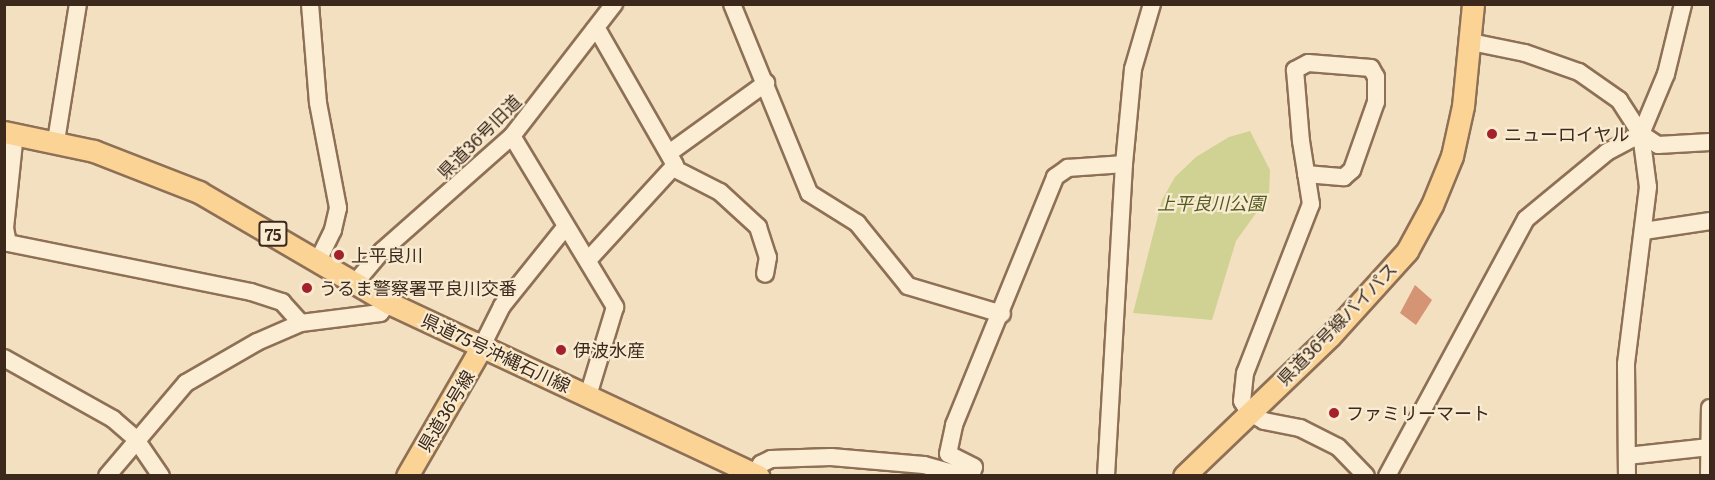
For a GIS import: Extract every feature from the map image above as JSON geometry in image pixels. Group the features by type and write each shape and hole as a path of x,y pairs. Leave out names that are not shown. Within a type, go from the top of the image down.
{"main road":[{"name":"県道36号線バイパス","path":"1184,476 1346,321 1407,251 1432,205 1452,156 1471,42 1473,4"},
{"name":"県道75号沖縄石川線","path":"10,133 56,141 130,162 199,192 389,303 588,396 721,468 757,475"},
{"name":"県道36号線","path":"407,476 482,346"}],"street":[{"path":"56,141 78,4"},
{"path":"310,4 318,103 338,208 333,230 318,261"},
{"path":"732,4 766,82 809,193 856,223 908,286 1002,314"},
{"path":"1106,476 1124,164 1133,69 1152,4"},
{"path":"1627,476 1626,364 1648,187 1641,134 1666,74 1683,4"},
{"name":"県道36号旧道","path":"355,283 382,251 512,136 613,5"},
{"path":"594,30 600,34 671,161 720,192 758,227 768,257 765,274"},
{"path":"1471,42 1526,53 1579,72 1618,100 1641,134 1658,145 1710,142"},
{"path":"1306,174 1344,177 1352,170 1376,102 1376,77 1371,68 1308,63 1296,70 1306,174 1311,204 1245,373 1242,401 1249,412 1264,421 1300,428 1338,447 1366,476"},
{"path":"589,259 671,161 766,82"},
{"path":"10,133 4,228 8,243 251,292 282,302 301,323"},
{"path":"1387,476 1526,219 1607,152 1641,134"},
{"path":"512,136 589,259 615,307 588,396"},
{"path":"971,476 974,467 948,454 954,425 1002,314 1055,177 1068,168 1124,164"},
{"path":"1644,231 1710,221"},
{"path":"482,346 502,306 566,225"},
{"path":"106,476 135,438 186,383 257,342 301,323 380,313 389,303"},
{"path":"4,358 113,419 135,438 160,476"},
{"path":"1709,476 1710,408"},
{"path":"1627,456 1709,448"},
{"path":"757,475 761,464 771,459 831,457 914,464 964,476"}],"green space":[{"name":"上平良川公園","path":"1250,131 1270,170 1269,195 1236,241 1212,320 1133,313 1162,200 1175,177 1196,157 1229,137"}],"building":[{"path":"1415,285 1432,300 1416,325 1400,313"}],"place":[{"name":"ニューロイヤル","path":"1492,134"},
{"name":"上平良川","path":"339,255"},
{"name":"うるま警察署平良川交番","path":"307,288"},
{"name":"伊波水産","path":"561,350"},
{"name":"ファミリーマート","path":"1334,413"}]}
